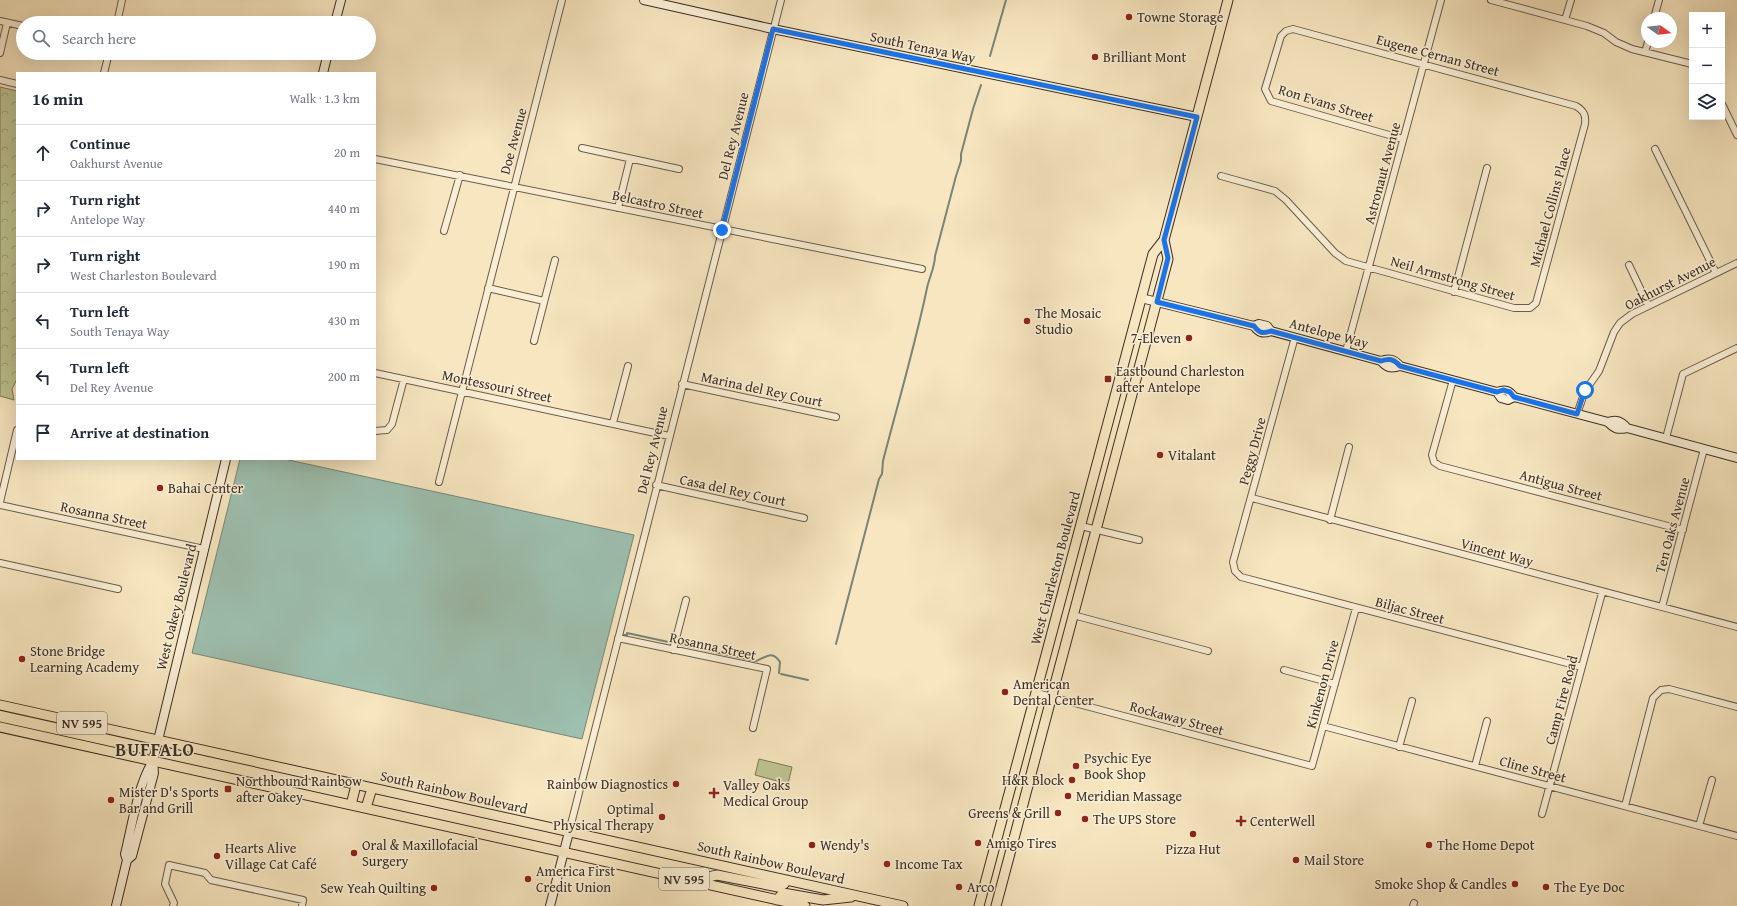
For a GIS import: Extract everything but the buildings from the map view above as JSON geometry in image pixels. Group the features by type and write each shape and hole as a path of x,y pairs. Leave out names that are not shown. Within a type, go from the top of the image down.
{"main road":[{"name":"West Charleston Boulevard","path":"979,906 1153,254 1164,240 1228,0"},
{"name":"West Charleston Boulevard","path":"996,906 1157,302 1168,258 1164,240"},
{"name":"South Rainbow Boulevard","path":"0,705 903,906"},
{"name":"NV 595","path":"0,727 805,906"},
{"path":"350,805 356,785"},
{"path":"366,808 372,788"},
{"path":"691,880 717,875 778,887 784,884 787,880"},
{"path":"777,900 783,892 823,900 858,896"}],"street":[{"path":"119,16 122,0"},
{"path":"337,16 341,0"},
{"name":"Doe Avenue","path":"439,482 562,0"},
{"name":"South Tenaya Way","path":"644,0 773,29 1197,117"},
{"name":"Del Rey Avenue","path":"550,906 781,0"},
{"name":"Astronaut Avenue","path":"1346,351 1370,267 1441,0"},
{"path":"1491,0 1587,26 1604,33 1622,44 1645,52 1689,63"},
{"path":"1565,20 1571,0"},
{"path":"1656,12 1659,0"},
{"path":"0,53 3,22 16,25"},
{"name":"Eugene Cernan Street","path":"1267,96 1265,90 1281,36 1286,30 1293,29 1424,63 1576,106 1582,110"},
{"path":"1645,52 1646,48"},
{"path":"104,72 107,60"},
{"path":"323,72 326,60"},
{"path":"0,80 16,84"},
{"name":"Ron Evans Street","path":"1267,96 1271,101 1404,139"},
{"name":"Michael Collins Place","path":"1530,308 1536,303 1585,124 1586,116 1582,110"},
{"path":"1725,110 1737,135"},
{"path":"582,148 678,169"},
{"path":"1656,149 1716,272"},
{"name":"Belcastro Street","path":"376,159 514,185 722,230 780,239 922,269"},
{"path":"618,208 630,159"},
{"path":"1454,292 1487,168"},
{"path":"444,232 460,175"},
{"name":"Neil Armstrong Street","path":"1221,176 1275,191 1286,200 1335,253 1346,261 1514,308 1530,308"},
{"path":"534,341 555,260"},
{"name":"Oakhurst Avenue","path":"1577,414 1585,390 1599,371 1614,332 1620,324 1632,314 1648,305 1737,262"},
{"path":"1629,265 1648,305"},
{"path":"488,288 544,301"},
{"name":"Antelope Way","path":"1141,298 1254,326 1259,324 1267,326 1271,331 1381,361 1386,367 1392,368 1400,366 1453,380 1497,392 1501,398 1508,400 1514,397 1608,422 1614,420 1622,422 1627,428 1737,458"},
{"name":"Peggy Drive","path":"1235,571 1233,562 1252,498 1295,338"},
{"path":"1666,438 1682,374 1737,348"},
{"path":"613,423 628,366"},
{"name":"Montessouri Street","path":"376,373 462,390 669,436"},
{"path":"376,431 387,430 392,424 404,379"},
{"name":"Antigua Street","path":"1453,380 1432,455 1434,462 1440,466 1683,530"},
{"name":"Marina del Rey Court","path":"682,384 836,417"},
{"path":"0,502 16,434"},
{"path":"1330,520 1349,447"},
{"name":"Ten Oaks Avenue","path":"1662,607 1704,449"},
{"name":"West Oakey Boulevard","path":"116,906 127,860 132,856 153,776 153,761 226,460"},
{"name":"Casa del Rey Court","path":"656,486 804,518"},
{"name":"Vincent Way","path":"1252,498 1602,593 1737,627"},
{"name":"Rosanna Street","path":"0,505 204,549"},
{"path":"1081,526 1096,528 1139,540"},
{"path":"0,563 118,589"},
{"name":"Biljac Street","path":"1235,571 1241,577 1582,667"},
{"name":"Camp Fire Road","path":"1542,814 1602,593"},
{"path":"673,650 686,600"},
{"name":"Kinkenon Drive","path":"1312,766 1356,608"},
{"path":"1073,616 1208,651"},
{"name":"Rosanna Street","path":"618,638 767,669 753,728"},
{"path":"1284,670 1335,684"},
{"path":"1624,806 1653,698 1661,690 1669,689 1737,707"},
{"name":"Rockaway Street","path":"1036,693 1312,766"},
{"path":"1399,747 1412,700"},
{"path":"1475,766 1487,721"},
{"name":"Cline Street","path":"1323,726 1737,836"},
{"path":"1699,826 1712,780"},
{"path":"173,906 174,903 165,884 170,865 205,873 211,880 302,903"}],"green space":[{"path":"0,87 16,91 16,381 12,389 14,400 0,396"},
{"path":"759,759 792,767 788,784 755,775"}],"shaded area":[{"path":"240,460 289,460 634,535 582,739 192,653"}],"waterway":[{"path":"990,56 1006,0"},
{"path":"836,644 879,479 882,474 883,461 912,353 935,256 961,161 961,154 981,85"},
{"path":"624,635 627,635 627,633 756,661 771,655 777,658 780,662 779,673"},
{"path":"781,674 808,680"}],"place":[{"name":"Towne Storage","path":"1129,17"},
{"name":"Brilliant Mont","path":"1095,57"},
{"name":"The Mosaic Studio","path":"1027,321"},
{"name":"7-Eleven","path":"1189,338"},
{"name":"Eastbound Charleston after Antelope","path":"1108,379"},
{"name":"Vitalant","path":"1160,455"},
{"name":"Bahai Center","path":"160,488"},
{"name":"Stone Bridge Learning Academy","path":"22,659"},
{"name":"American Dental Center","path":"1005,692"},
{"name":"Psychic Eye Book Shop","path":"1076,766"},
{"name":"H&R Block","path":"1072,780"},
{"name":"Rainbow Diagnostics","path":"676,784"},
{"name":"Northbound Rainbow after Oakey","path":"228,789"},
{"name":"Valley Oaks Medical Group","path":"714,793"},
{"name":"Meridian Massage","path":"1068,796"},
{"name":"Mister D's Sports Bar and Grill","path":"111,800"},
{"name":"Greens & Grill","path":"1058,813"},
{"name":"Optimal Physical Therapy","path":"662,817"},
{"name":"The UPS Store","path":"1085,819"},
{"name":"CenterWell","path":"1241,821"},
{"name":"Pizza Hut","path":"1193,834"},
{"name":"Amigo Tires","path":"978,843"},
{"name":"Wendy's","path":"812,845"},
{"name":"The Home Depot","path":"1429,845"},
{"name":"Oral & Maxillofacial Surgery","path":"354,853"},
{"name":"Hearts Alive Village Cat Café","path":"217,856"},
{"name":"Mail Store","path":"1296,860"},
{"name":"Income Tax","path":"887,864"},
{"name":"America First Credit Union","path":"528,879"},
{"name":"Smoke Shop & Candles","path":"1515,884"},
{"name":"Arco","path":"959,887"},
{"name":"The Eye Doc","path":"1546,887"},
{"name":"Sew Yeah Quilting","path":"434,888"}],"district":[{"name":"BUFFALO","path":"155,750"}],"route":[{"path":"722,230 773,29 1197,117 1164,240 1168,258 1157,302 1254,326 1258,332 1265,334 1271,331 1381,361 1388,359 1395,361 1400,366 1497,392 1503,390 1510,392 1514,397 1577,414 1580,401 1585,390"}]}
